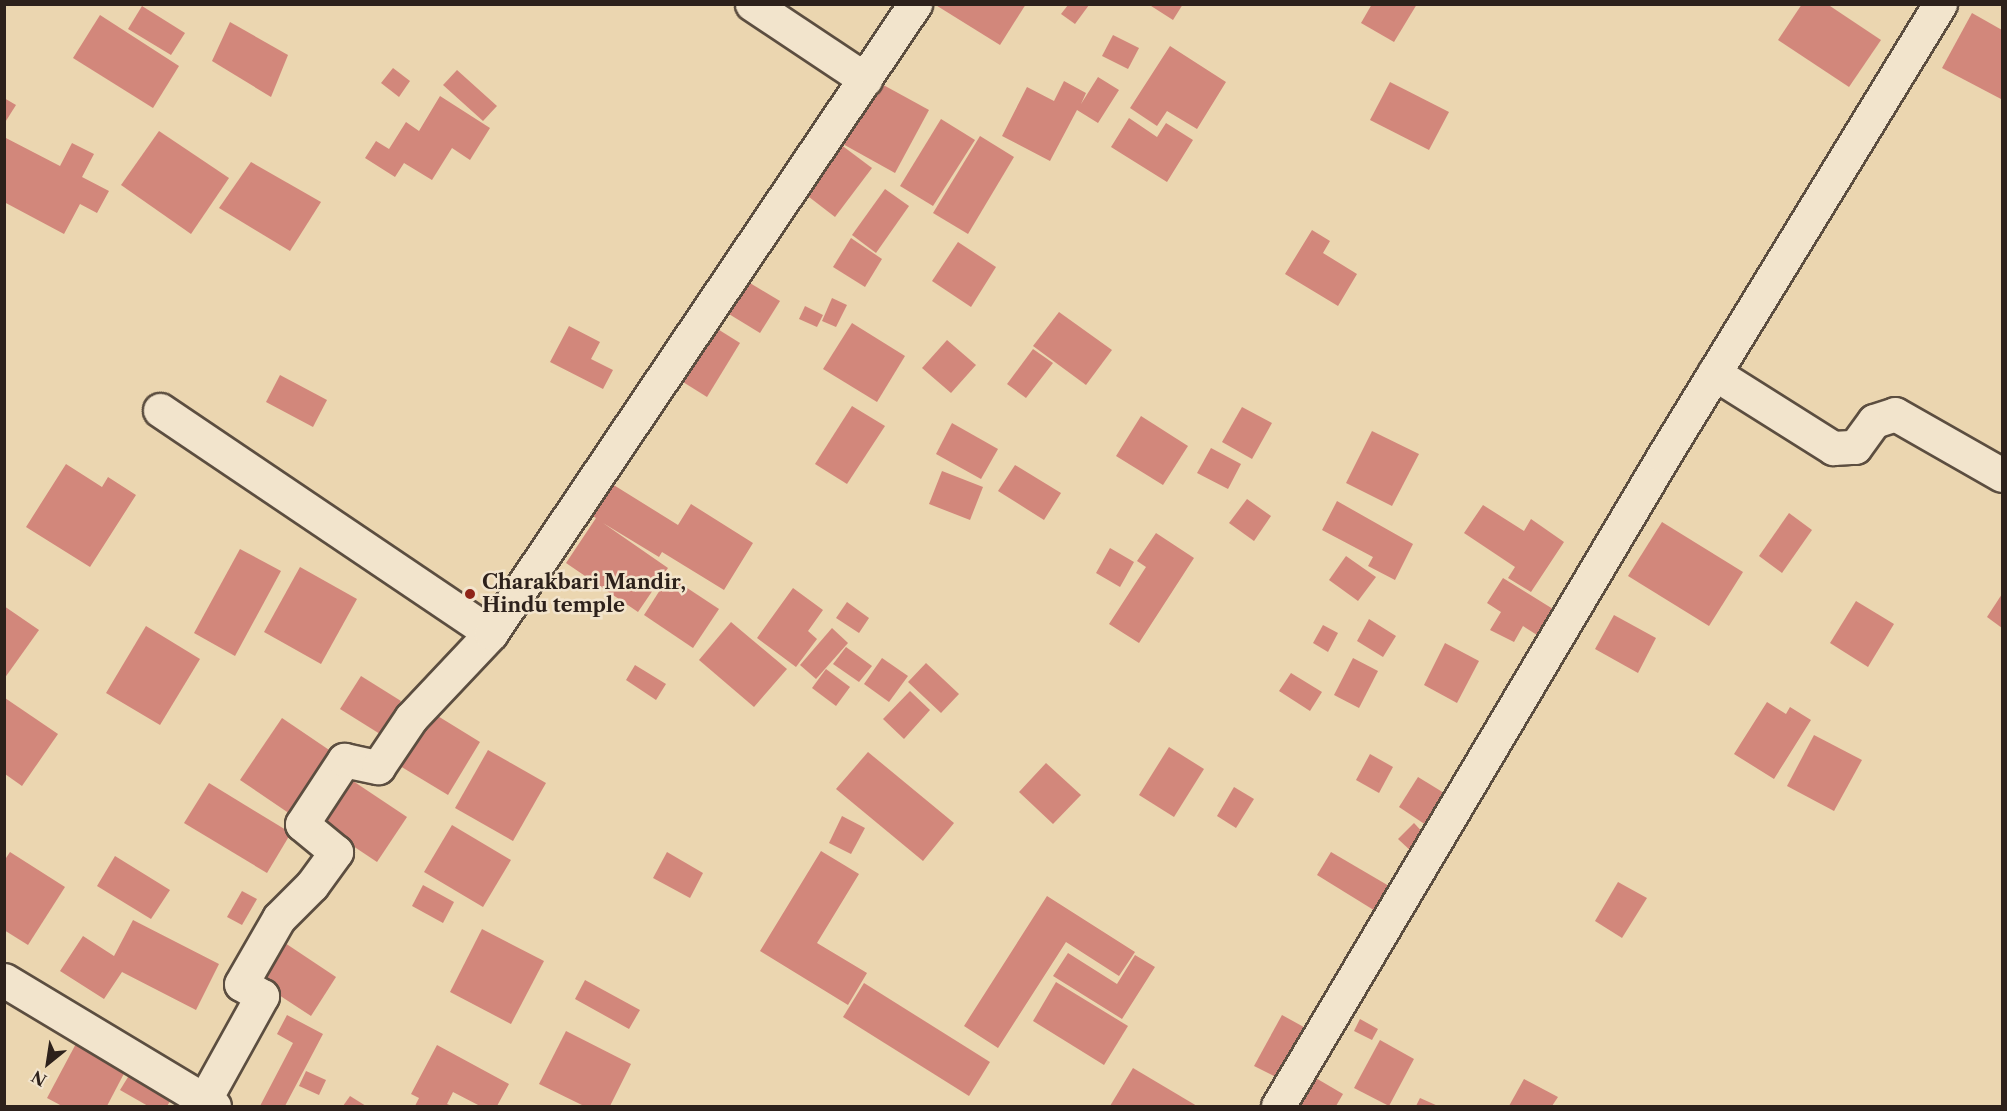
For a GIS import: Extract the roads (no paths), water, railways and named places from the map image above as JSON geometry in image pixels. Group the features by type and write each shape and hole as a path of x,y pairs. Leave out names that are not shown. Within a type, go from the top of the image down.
{"street":[{"path":"752,4 866,79"},
{"path":"4,980 206,1105 262,996 241,984 279,918 312,885 336,852 302,824 344,760 378,767 411,718 491,633 915,4"},
{"path":"1278,1107 1714,374 1940,4"},
{"path":"1714,374 1833,448 1855,447 1874,421 1895,414 2002,475"},
{"path":"160,410 491,633"}],"place":[{"name":"Charakbari Mandir, Hindu temple","path":"470,594"}]}
